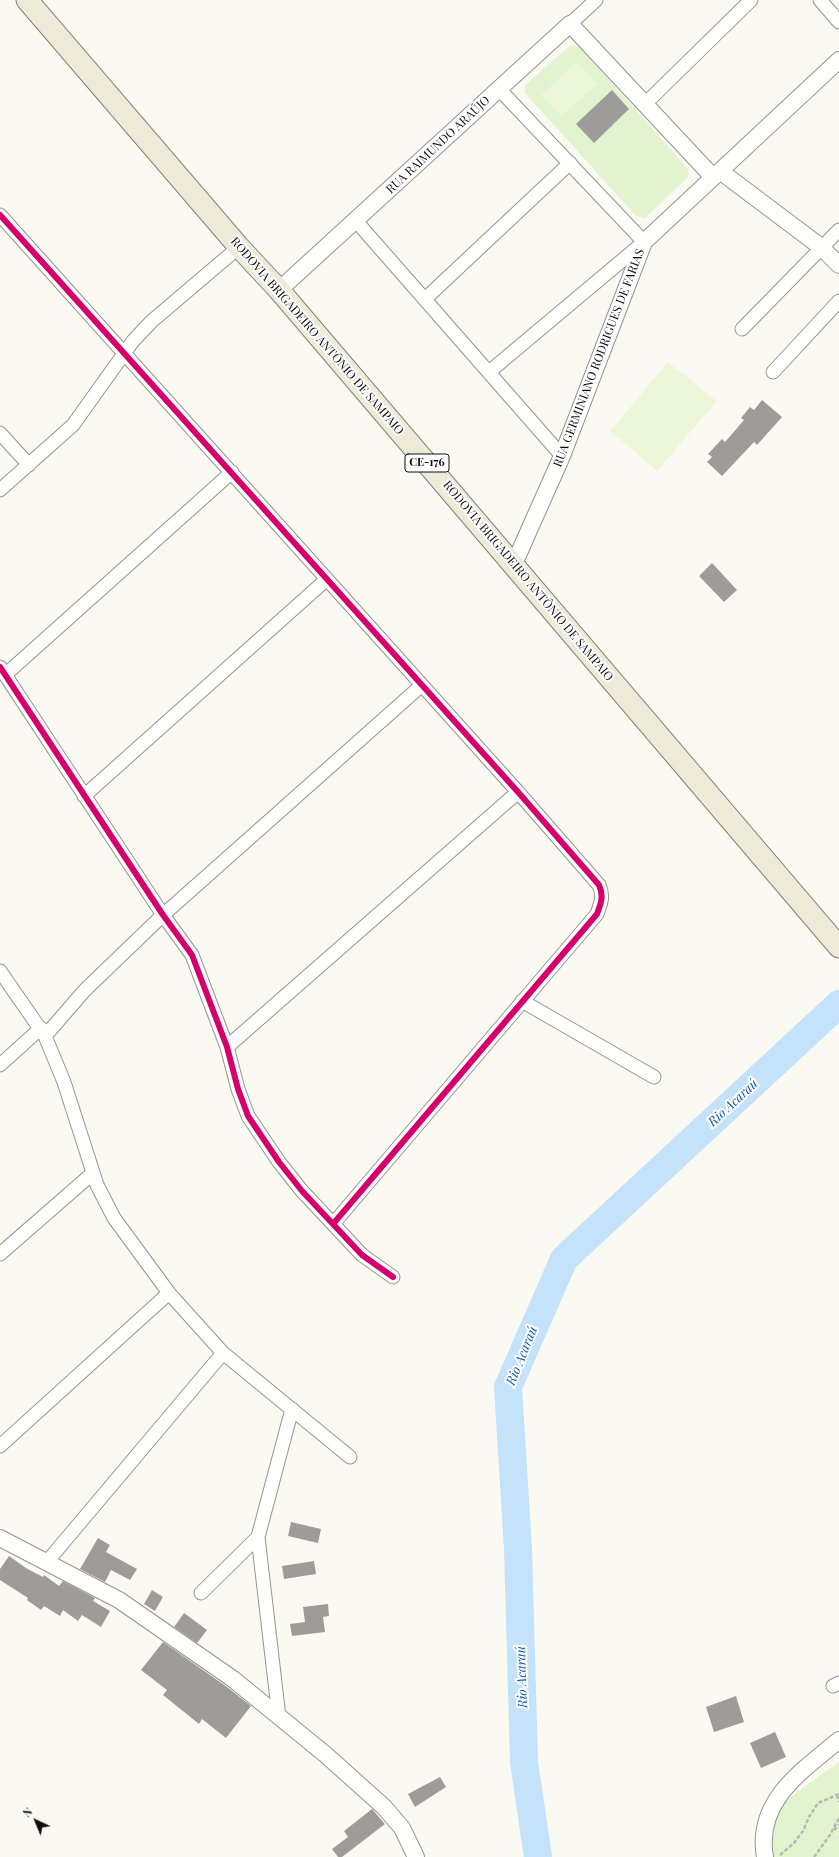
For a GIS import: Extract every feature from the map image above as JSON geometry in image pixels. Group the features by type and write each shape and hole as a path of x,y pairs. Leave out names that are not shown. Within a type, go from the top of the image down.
{"main road":[{"name":"RODOVIA BRIGADEIRO ANTÔNIO DE SAMPAIO","path":"27,0 239,247 279,290 514,564 839,947"}],"street":[{"name":"RUA RAIMUNDO ARAÚJO","path":"279,290 596,0"},
{"path":"645,104 751,0"},
{"path":"820,0 839,22"},
{"path":"570,24 645,104 717,174 821,247 839,265"},
{"name":"RUA GERMINIANO RODRIGUES DE FARIAS","path":"514,564 562,456 644,242 839,60"},
{"path":"489,372 644,242 499,89"},
{"path":"425,299 570,163"},
{"path":"0,215 232,472 518,792 599,885 602,896 597,914 333,1224"},
{"path":"356,220 562,456"},
{"path":"742,329 839,230"},
{"path":"0,490 73,424 133,341 152,321 239,247"},
{"path":"773,372 839,300"},
{"path":"0,433 29,465"},
{"path":"232,472 2,671 163,915 192,955 227,1047 238,1089 248,1116 279,1162 302,1191 362,1255 393,1277"},
{"path":"84,796 327,579"},
{"path":"0,1065 43,1032 84,990 163,915 422,685"},
{"path":"227,1047 518,792"},
{"path":"0,971 43,1032 64,1082 80,1137 97,1185 114,1218 169,1293 223,1353 350,1458"},
{"path":"522,1002 654,1077"},
{"path":"0,1254 94,1173"},
{"path":"0,1446 169,1293"},
{"path":"46,1563 223,1353"},
{"path":"279,1717 258,1537 292,1409"},
{"path":"201,1593 258,1537"},
{"path":"0,1538 119,1600 233,1679 326,1755 384,1807 402,1828 416,1857"},
{"path":"765,1857 765,1825 771,1809 782,1790 802,1770 839,1740"}],"path":[{"path":"778,1857 794,1843 803,1831 809,1817 818,1804 838,1794 839,1802"},
{"path":"830,1836 839,1818"},
{"path":"814,1857 839,1825"}],"green space":[{"path":"571,45 580,47 689,170 688,177 645,218 636,216 525,93 525,85"},
{"path":"577,62 598,84 561,116 541,95"},
{"path":"668,362 717,401 657,471 610,431"},
{"path":"839,1762 839,1857 771,1857 772,1827 774,1817 778,1810 793,1795"}],"building":[{"path":"612,90 629,109 594,143 576,124"},
{"path":"762,400 782,417 757,445 754,442 722,476 707,462 712,457 708,454 722,439 725,442 744,420 741,418 750,407 754,410"},
{"path":"712,563 737,590 724,602 699,576"},
{"path":"291,1522 321,1529 318,1543 288,1536"},
{"path":"98,1538 110,1545 106,1552 137,1569 130,1580 111,1570 105,1582 80,1569"},
{"path":"9,1556 26,1568 43,1577 44,1575 59,1586 63,1581 95,1598 93,1601 110,1611 101,1627 82,1615 78,1621 63,1610 60,1616 44,1606 41,1610 27,1600 28,1598 0,1580 0,1569"},
{"path":"314,1561 316,1574 284,1579 282,1566"},
{"path":"152,1590 163,1597 155,1611 144,1604"},
{"path":"328,1604 329,1616 323,1617 325,1632 292,1636 290,1624 305,1622 303,1607"},
{"path":"184,1613 207,1630 197,1643 174,1627"},
{"path":"163,1642 227,1687 251,1706 226,1738 202,1719 199,1724 163,1695 167,1690 141,1670"},
{"path":"736,1696 744,1722 714,1732 706,1707"},
{"path":"775,1732 786,1757 761,1768 750,1743"},
{"path":"440,1777 446,1787 415,1807 408,1794"},
{"path":"372,1809 385,1824 342,1857 338,1857 332,1849 348,1837 344,1831"}],"waterway":[{"name":"Rio Acaraú","path":"538,1857 524,1762 518,1549 508,1387 564,1259 839,1004"}],"cycle path":[{"path":"0,215 518,792 601,889 601,900 597,914 333,1224"},
{"path":"0,667 163,915 192,955 227,1047 238,1089 248,1116 279,1162 302,1191 362,1255 393,1277"}]}
